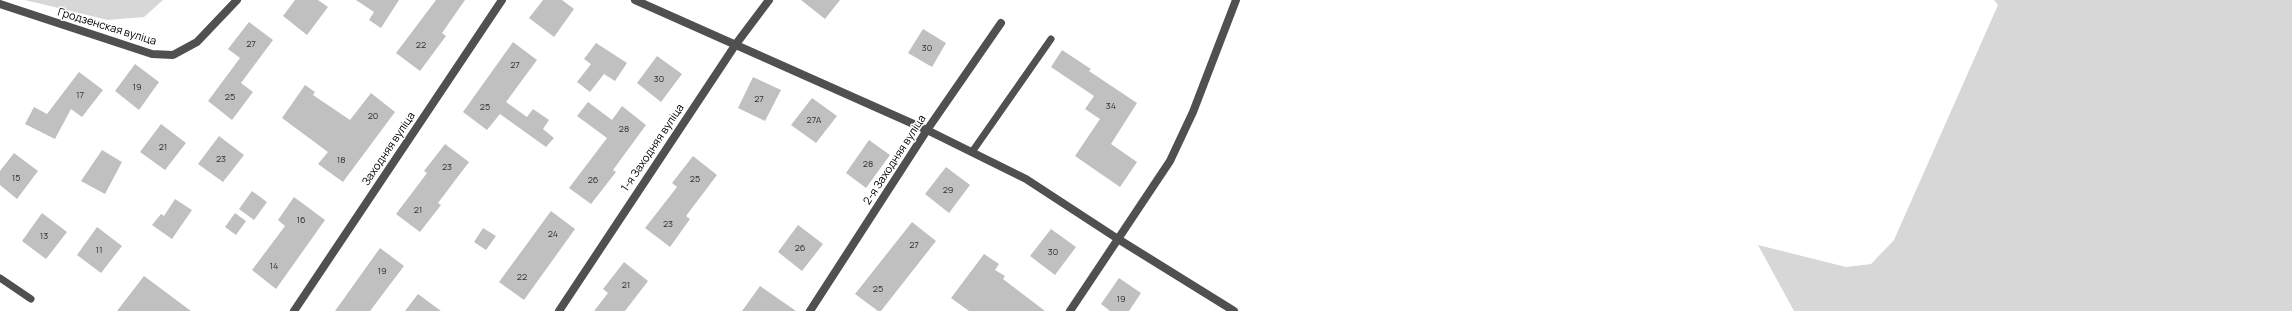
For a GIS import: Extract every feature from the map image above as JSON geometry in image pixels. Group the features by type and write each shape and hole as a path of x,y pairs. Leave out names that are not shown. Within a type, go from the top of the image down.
{"street":[{"name":"Гродзенская вуліца","path":"0,4 152,54 173,55 197,42 237,0"},
{"name":"Заходняя вуліца","path":"294,311 502,0"},
{"path":"635,0 927,130 1026,179 1118,239 1234,311"},
{"name":"1-я Заходняя вуліца","path":"558,311 736,44 769,0"},
{"path":"1070,311 1170,161 1193,112 1236,0"},
{"name":"2-я Заходняя вуліца","path":"810,311 927,130 1001,23"}],"lane":[{"path":"972,152 1051,39"},
{"path":"0,278 31,298"}],"shaded area":[{"path":"25,0 163,0 144,17 108,20"},
{"path":"1994,0 2292,0 2292,311 1794,311 1758,245 1846,267 1871,264 1894,240 1998,5"}],"building":[{"path":"295,0 318,0 328,7 307,35 283,16"},
{"path":"356,0 399,0 381,28 369,20 374,12"},
{"path":"436,0 465,0 442,33 446,36 420,71 396,53"},
{"path":"543,0 562,0 574,9 554,37 529,18"},
{"path":"801,0 840,0 825,19"},
{"path":"249,22 273,40 241,83 253,92 232,120 208,101 240,58 228,49"},
{"path":"923,29 946,43 932,67 908,53"},
{"path":"513,42 537,60 506,102 527,117 533,109 549,120 543,129 554,138 546,147 500,114 487,130 463,112"},
{"path":"596,43 627,63 615,81 604,74 590,92 577,82 591,64 584,59"},
{"path":"1062,50 1091,69 1089,71 1137,103 1111,144 1137,162 1120,187 1075,156 1100,119 1085,109 1094,96 1051,67"},
{"path":"657,56 682,74 661,102 637,83"},
{"path":"135,64 159,82 139,110 115,91"},
{"path":"79,72 103,90 82,117 71,109 55,139 25,124 34,107 47,114"},
{"path":"753,77 781,90 765,121 738,108"},
{"path":"305,85 315,92 313,95 350,120 371,93 395,112 343,182 318,164 328,152 282,118"},
{"path":"812,98 837,116 816,143 791,125"},
{"path":"588,102 612,120 622,106 646,125 613,170 616,172 591,204 569,188 607,138 577,116"},
{"path":"161,124 186,143 165,170 140,152"},
{"path":"219,136 244,155 223,182 198,164"},
{"path":"869,140 890,155 866,188 846,173"},
{"path":"445,144 469,162 438,203 441,205 420,232 396,214 427,173 424,171"},
{"path":"102,150 122,162 105,194 81,181"},
{"path":"14,153 38,171 17,199 0,185 0,171"},
{"path":"693,156 717,175 686,216 690,219 670,247 645,228 677,187 672,183"},
{"path":"946,167 970,185 949,213 925,194"},
{"path":"252,191 267,202 254,220 239,209"},
{"path":"294,197 325,220 276,289 252,270 285,226 278,220"},
{"path":"175,199 192,210 172,239 152,225 161,214 164,216"},
{"path":"551,211 575,229 524,300 499,282"},
{"path":"42,213 67,232 46,259 22,241"},
{"path":"235,213 246,221 236,235 225,227"},
{"path":"912,222 936,241 881,311 878,311 855,294"},
{"path":"798,225 823,244 802,271 778,252"},
{"path":"97,227 122,246 101,273 77,255"},
{"path":"483,228 496,236 486,250 474,242"},
{"path":"1051,229 1076,247 1055,275 1030,256"},
{"path":"380,248 404,266 370,311 335,311"},
{"path":"984,254 999,264 995,270 1005,276 1003,279 1045,311 969,311 951,298"},
{"path":"624,262 648,281 625,311 594,311 608,293 603,289"},
{"path":"144,276 191,311 117,311"},
{"path":"1119,278 1141,293 1129,311 1110,311 1101,304"},
{"path":"760,286 796,311 742,311"},
{"path":"418,294 441,311 405,311"}]}
